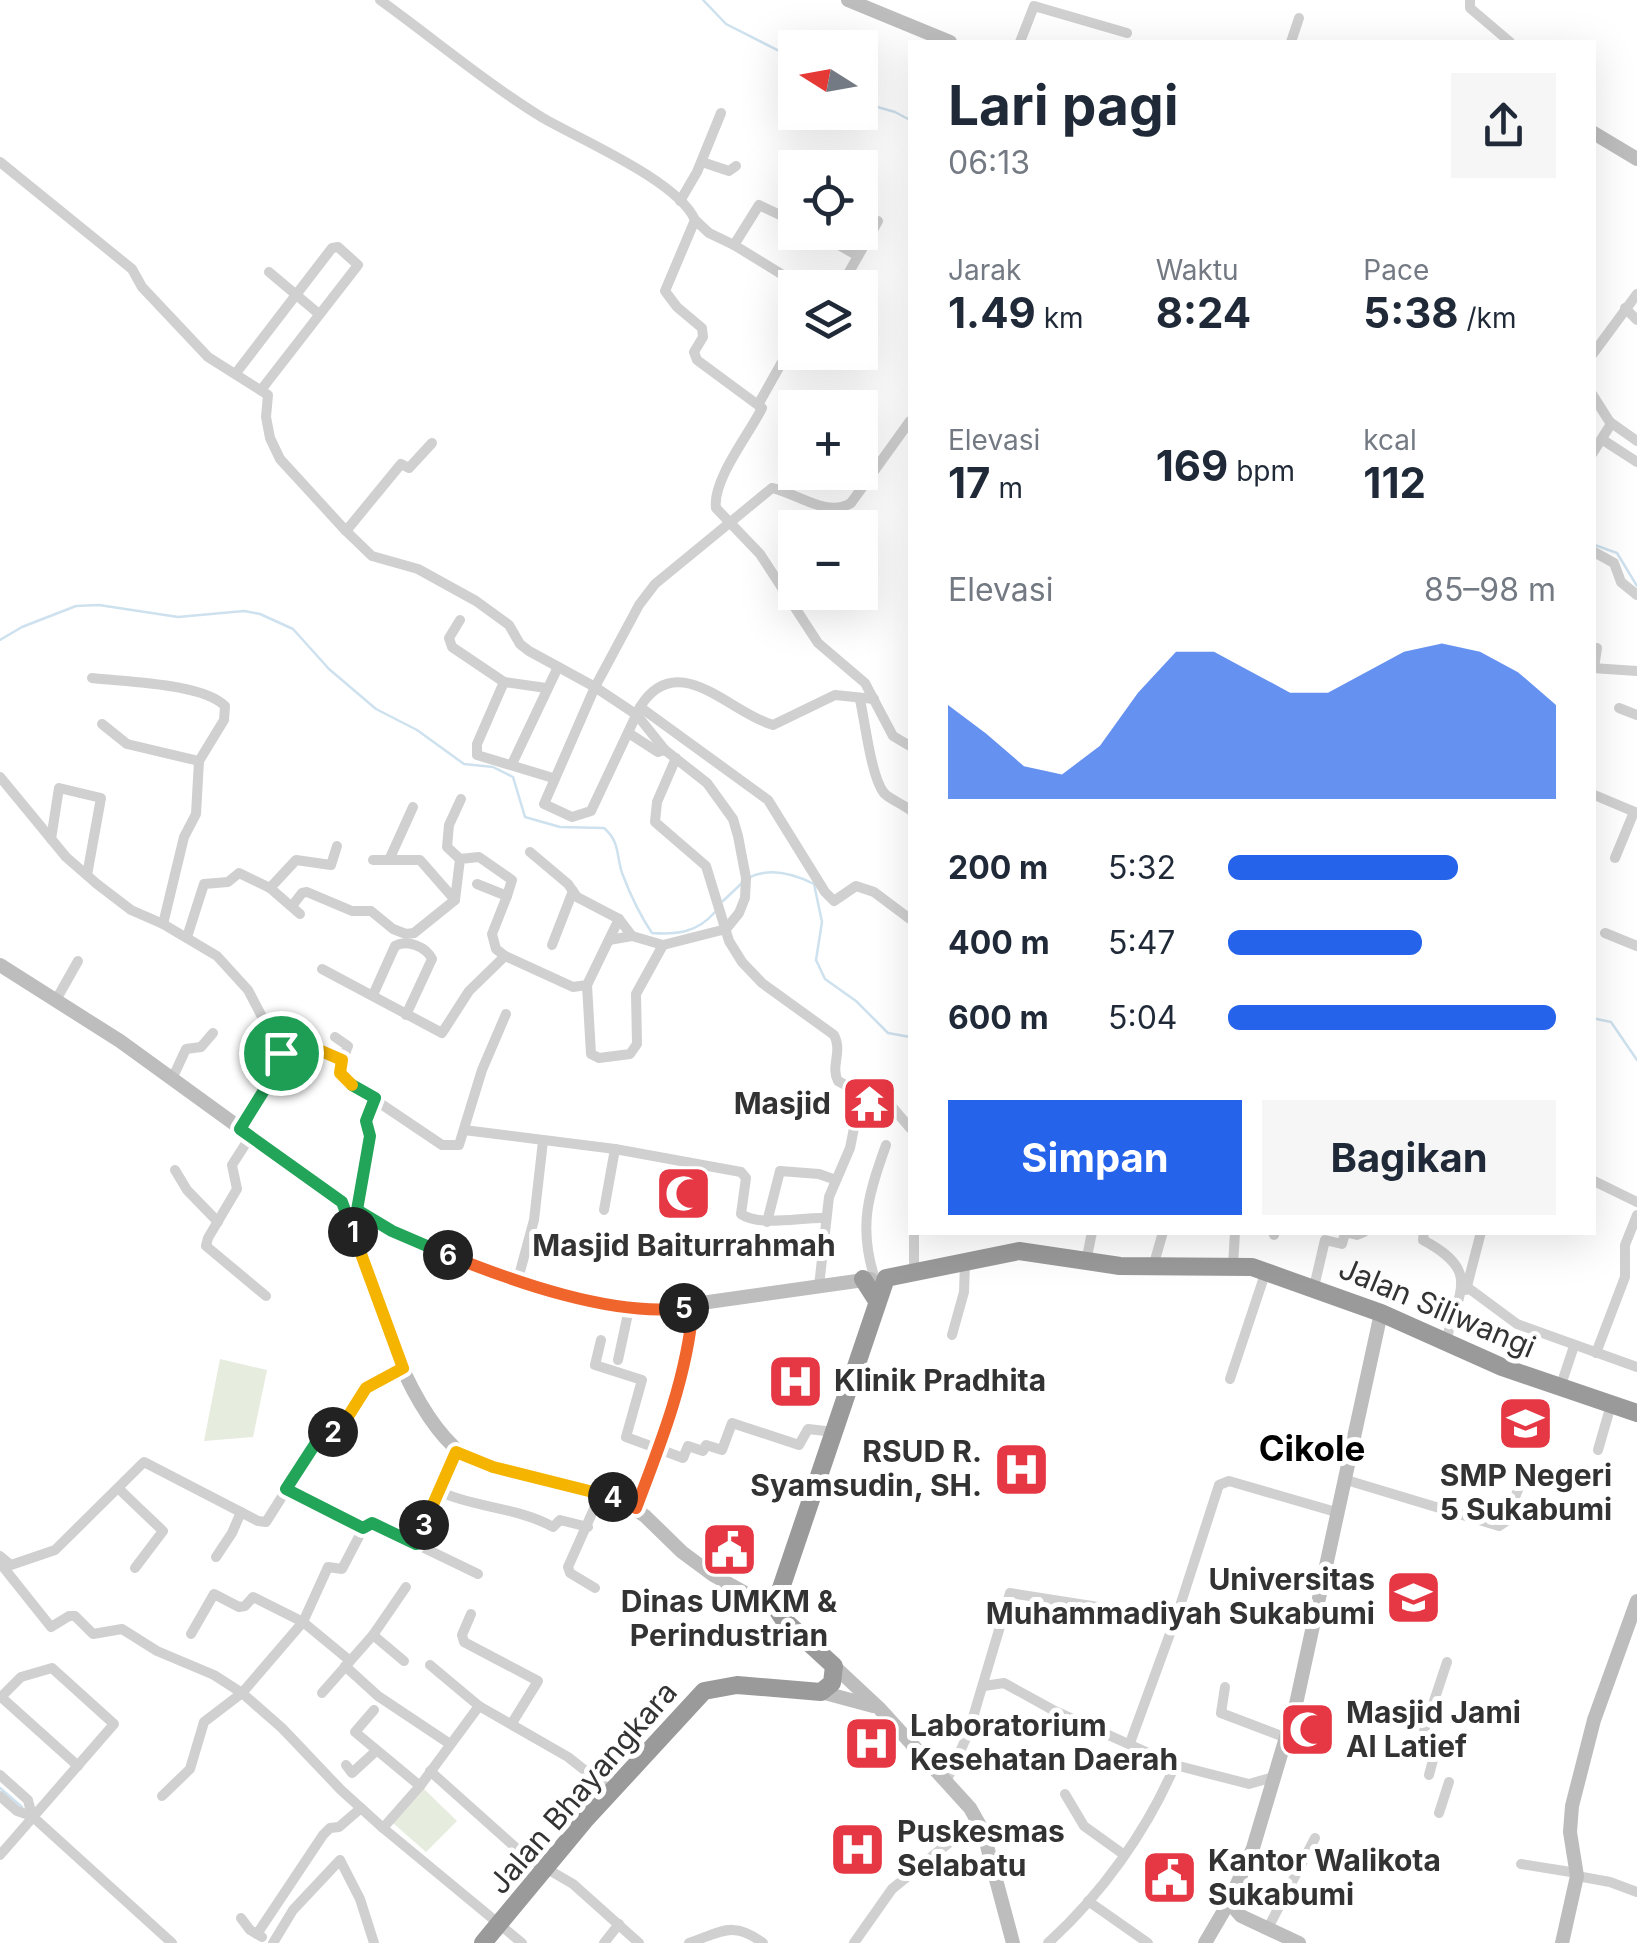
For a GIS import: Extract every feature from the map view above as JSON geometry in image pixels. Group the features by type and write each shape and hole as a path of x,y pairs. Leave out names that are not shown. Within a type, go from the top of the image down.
{"highway":[{"name":"Jalan Siliwangi","path":"875,1279 1028,1251 1086,1262 1152,1268 1233,1266 1266,1271 1381,1313 1502,1367 1637,1413"},
{"path":"821,1692 832,1683 834,1666 778,1611 779,1588 877,1300 875,1279"},
{"name":"Jalan Bhayangkara","path":"483,1943 611,1791 704,1691 737,1685 821,1692"}],"street":[{"path":"380,0 543,118 606,151 680,201 709,232 778,272"},
{"path":"848,0 945,40"},
{"path":"1470,0 1470,8 1508,40"},
{"path":"1021,40 1034,6 1128,33"},
{"path":"1291,40 1298,18"},
{"path":"680,201 702,162 721,113"},
{"path":"1596,134 1637,159"},
{"path":"0,162 132,269 142,287 208,357 268,395 268,428 280,459 372,556 418,569 476,601 508,625 520,644 679,733 706,756 727,767 768,800 824,892 834,901 856,886 874,892 908,918"},
{"path":"702,162 729,171 736,166"},
{"path":"734,245 758,205 778,214"},
{"path":"695,220 664,292 703,331 694,352 697,360 759,403"},
{"path":"236,374 334,246 355,260 356,267 261,390"},
{"path":"848,250 858,256"},
{"path":"850,270 861,250"},
{"path":"269,272 320,314"},
{"path":"1596,348 1637,294"},
{"path":"1625,308 1637,320"},
{"path":"778,369 714,501 760,554 818,642 865,682 888,730 908,745"},
{"path":"1596,400 1610,422 1637,441"},
{"path":"1596,449 1610,422"},
{"path":"874,698 860,700 835,695 774,726 716,694 677,681 660,686 638,711 630,734 586,815 572,817 547,808 545,800 553,778 595,687 655,584 772,488 830,508 844,508 908,424"},
{"path":"1603,440 1637,462"},
{"path":"346,531 390,475 401,464 409,468 432,443"},
{"path":"1596,555 1614,563 1621,582 1637,596"},
{"path":"460,620 449,643 504,682 546,688"},
{"path":"1596,653 1597,648"},
{"path":"512,764 558,668"},
{"path":"1596,668 1637,671"},
{"path":"92,678 191,692 225,706 225,717 199,761 196,814 184,836 164,924"},
{"path":"504,682 476,753 479,758 553,778"},
{"path":"860,700 868,746 882,789 886,796 908,808"},
{"path":"1619,708 1637,715"},
{"path":"608,940 632,936 663,946 726,929 739,913 746,882 733,819 707,783 665,750 638,711"},
{"path":"102,724 127,744 199,761"},
{"path":"630,734 658,752 665,750"},
{"path":"676,758 656,802 655,822 706,866 734,952 750,972 834,1035 839,1048 834,1071 843,1085 882,1092 908,1125"},
{"path":"0,777 51,839 87,875 132,910 209,949 248,990 281,1053 301,1064 312,1047 342,1060"},
{"path":"51,839 59,788 101,798 87,875"},
{"path":"1596,796 1635,812 1615,858"},
{"path":"460,799 449,825 447,847 460,859 481,858 512,880 492,934 496,948 573,987 587,986"},
{"path":"389,860 413,806"},
{"path":"270,888 296,860 331,865 338,846"},
{"path":"530,852 584,902 619,919 632,936"},
{"path":"187,937 207,882 228,882 243,873 270,888 296,910 304,891 352,911 371,911 393,929 408,934 420,930 455,900 460,859"},
{"path":"374,860 420,860 455,900"},
{"path":"477,884 507,896"},
{"path":"552,945 573,891"},
{"path":"619,919 587,986 587,1018 594,1057 634,1051 636,994 663,946"},
{"path":"1605,934 1637,946"},
{"path":"372,995 395,946 404,942 419,947 430,955 431,965 406,1015"},
{"path":"322,970 445,1032 469,992 506,956"},
{"path":"56,1000 78,960"},
{"name":"Jalan Siliwangi","path":"0,966 172,1079 342,1202 441,1252 518,1280 645,1311 875,1279"},
{"path":"573,987 587,1018"},
{"path":"335,1038 348,1046 339,1068 343,1077 442,1145 459,1145 482,1070 506,1014"},
{"path":"172,1079 186,1048 201,1048 213,1034"},
{"path":"266,1296 206,1246 237,1189 232,1165 281,1053"},
{"path":"820,1286 826,1218 850,1148 862,1088"},
{"path":"357,1210 370,1136 366,1121 375,1098"},
{"path":"464,1130 616,1149 744,1174 745,1218 767,1222 802,1216 826,1218"},
{"path":"518,1280 534,1220 544,1141"},
{"path":"875,1279 864,1234 865,1210 886,1145"},
{"path":"604,1210 616,1149"},
{"path":"175,1170 218,1222"},
{"path":"767,1222 780,1171 818,1174 836,1180"},
{"path":"1596,1182 1637,1202"},
{"path":"342,1202 403,1368 425,1411 456,1452 493,1467 602,1493 636,1508 712,1575 778,1611"},
{"path":"1596,1353 1625,1277 1625,1246 1637,1215"},
{"path":"356,1240 374,1220"},
{"path":"914,1235 914,1272"},
{"path":"1086,1262 1091,1235"},
{"path":"1152,1268 1160,1235"},
{"path":"1233,1266 1236,1235"},
{"path":"1314,1287 1325,1240 1342,1244 1344,1235"},
{"path":"1449,1341 1480,1235"},
{"path":"1423,1236 1452,1259 1462,1274 1449,1341"},
{"path":"952,1335 964,1292 964,1264"},
{"path":"1230,1378 1266,1271"},
{"path":"1625,1277 1637,1284"},
{"path":"1467,1287 1506,1318 1637,1367"},
{"path":"636,1508 682,1380 693,1307"},
{"path":"618,1360 629,1309"},
{"path":"1205,1943 1254,1848 1305,1669 1381,1313"},
{"path":"601,1340 594,1365 642,1380 626,1435 657,1448 683,1458 688,1446 703,1451 706,1445 722,1450 732,1423 799,1445 808,1429 834,1432"},
{"path":"1560,1388 1574,1346"},
{"path":"0,1556 11,1565 50,1554 140,1464 147,1462 266,1522 321,1435 342,1426 366,1388 403,1368"},
{"path":"1598,1450 1611,1405"},
{"path":"418,1544 456,1452"},
{"path":"1343,1479 1499,1526 1505,1522 1524,1475 1565,1482"},
{"path":"1130,1743 1216,1491 1224,1481 1336,1512"},
{"path":"119,1489 163,1532 134,1568"},
{"path":"286,1489 363,1528"},
{"path":"438,1491 552,1527 560,1520 588,1526"},
{"path":"595,1588 570,1573 568,1567 602,1493"},
{"path":"216,1556 232,1533 240,1512"},
{"path":"162,1796 190,1769 204,1722 242,1694 302,1622 328,1566 342,1569 363,1528 372,1523 478,1574"},
{"path":"0,1564 51,1627 75,1616 93,1634 122,1629 157,1651 214,1674 242,1694 304,1749 382,1828 522,1943"},
{"path":"322,1693 373,1635 406,1587"},
{"path":"946,1782 968,1734 1010,1592 1110,1610 1146,1622 1150,1617 1172,1627"},
{"path":"191,1634 216,1593 239,1607 254,1598 302,1622 386,1703 450,1744"},
{"path":"1562,1943 1577,1875 1570,1832 1572,1806 1594,1720 1632,1628 1637,1601"},
{"path":"471,1614 462,1636 464,1642 538,1681 512,1723"},
{"path":"373,1635 404,1661"},
{"path":"1430,1775 1434,1754 1420,1744 1447,1662"},
{"path":"430,1665 479,1706 568,1757 611,1791"},
{"path":"834,1666 879,1708 977,1820 996,1871 1014,1943"},
{"path":"0,1855 78,1766 114,1721 52,1668 21,1677 0,1697 78,1766"},
{"path":"984,1686 1004,1683 1175,1766 1249,1784 1274,1776"},
{"path":"1225,1687 1220,1713 1284,1737"},
{"path":"821,1692 879,1708"},
{"path":"382,1828 420,1786 479,1706"},
{"path":"374,1710 354,1729 376,1752 420,1786"},
{"path":"352,1773 376,1752"},
{"path":"1048,1943 1088,1901 1124,1854 1157,1808 1175,1766"},
{"path":"430,1771 525,1856 573,1884 639,1943"},
{"path":"0,1776 28,1800 32,1816"},
{"path":"1439,1813 1450,1782"},
{"path":"1249,1784 1267,1803"},
{"path":"1066,1794 1084,1826 1124,1854"},
{"path":"0,1796 17,1811 32,1816 172,1943"},
{"path":"257,1934 322,1835 330,1828 339,1828 362,1808"},
{"path":"854,1943 892,1888 977,1820"},
{"path":"1268,1928 1315,1838"},
{"path":"241,1918 272,1943 293,1910 340,1860 360,1899 374,1943"},
{"path":"1521,1864 1610,1882 1637,1892"},
{"path":"1088,1901 1148,1943"},
{"path":"1226,1908 1299,1943"},
{"path":"604,1943 619,1924"},
{"path":"689,1943 737,1928 763,1943"}],"shaded area":[{"path":"220,1359 267,1370 253,1437 204,1441"},
{"path":"423,1788 457,1821 426,1852 393,1823"}],"waterway":[{"path":"703,0 726,24 778,50"},
{"path":"878,107 908,119"},
{"path":"1596,545 1617,553 1637,586"},
{"path":"0,640 76,606 99,605 178,617 244,611 260,614 293,629 329,669 376,709 417,730 464,764 493,767 513,777 525,817 560,827 604,828 615,843 625,881 652,933 686,931 715,912"},
{"path":"748,878 781,873 814,884 822,922 816,960 825,979 856,1001 888,1033 908,1037"},
{"path":"723,901 742,883"},
{"path":"1596,1019 1611,1022 1637,1060"},
{"path":"0,1788 22,1807"}],"place":[{"name":"Masjid","path":"870,1104"},
{"name":"Masjid Baiturrahmah","path":"684,1194"},
{"name":"Klinik Pradhita","path":"795,1381"},
{"name":"SMP Negeri 5 Sukabumi","path":"1526,1423"},
{"name":"RSUD R. Syamsudin, SH.","path":"1021,1469"},
{"name":"Dinas UMKM & Perindustrian","path":"729,1550"},
{"name":"Universitas Muhammadiyah Sukabumi","path":"1414,1597"},
{"name":"Masjid Jami Al Latief","path":"1307,1730"},
{"name":"Laboratorium Kesehatan Daerah","path":"871,1743"},
{"name":"Puskesmas Selabatu","path":"858,1849"},
{"name":"Kantor Walikota Sukabumi","path":"1169,1878"}],"district":[{"name":"Cikole","path":"1312,1449"}],"route":[{"path":"312,1047 342,1060 339,1068 343,1077 375,1098 366,1121 370,1136 357,1210 392,1231 460,1260 597,1302 645,1311 693,1307 682,1380 636,1508 602,1493 493,1467 456,1452 418,1544 372,1523 363,1528 286,1489 321,1435 338,1431 366,1388 403,1368 342,1202 240,1129 276,1071 281,1053 301,1064 312,1047"}]}
